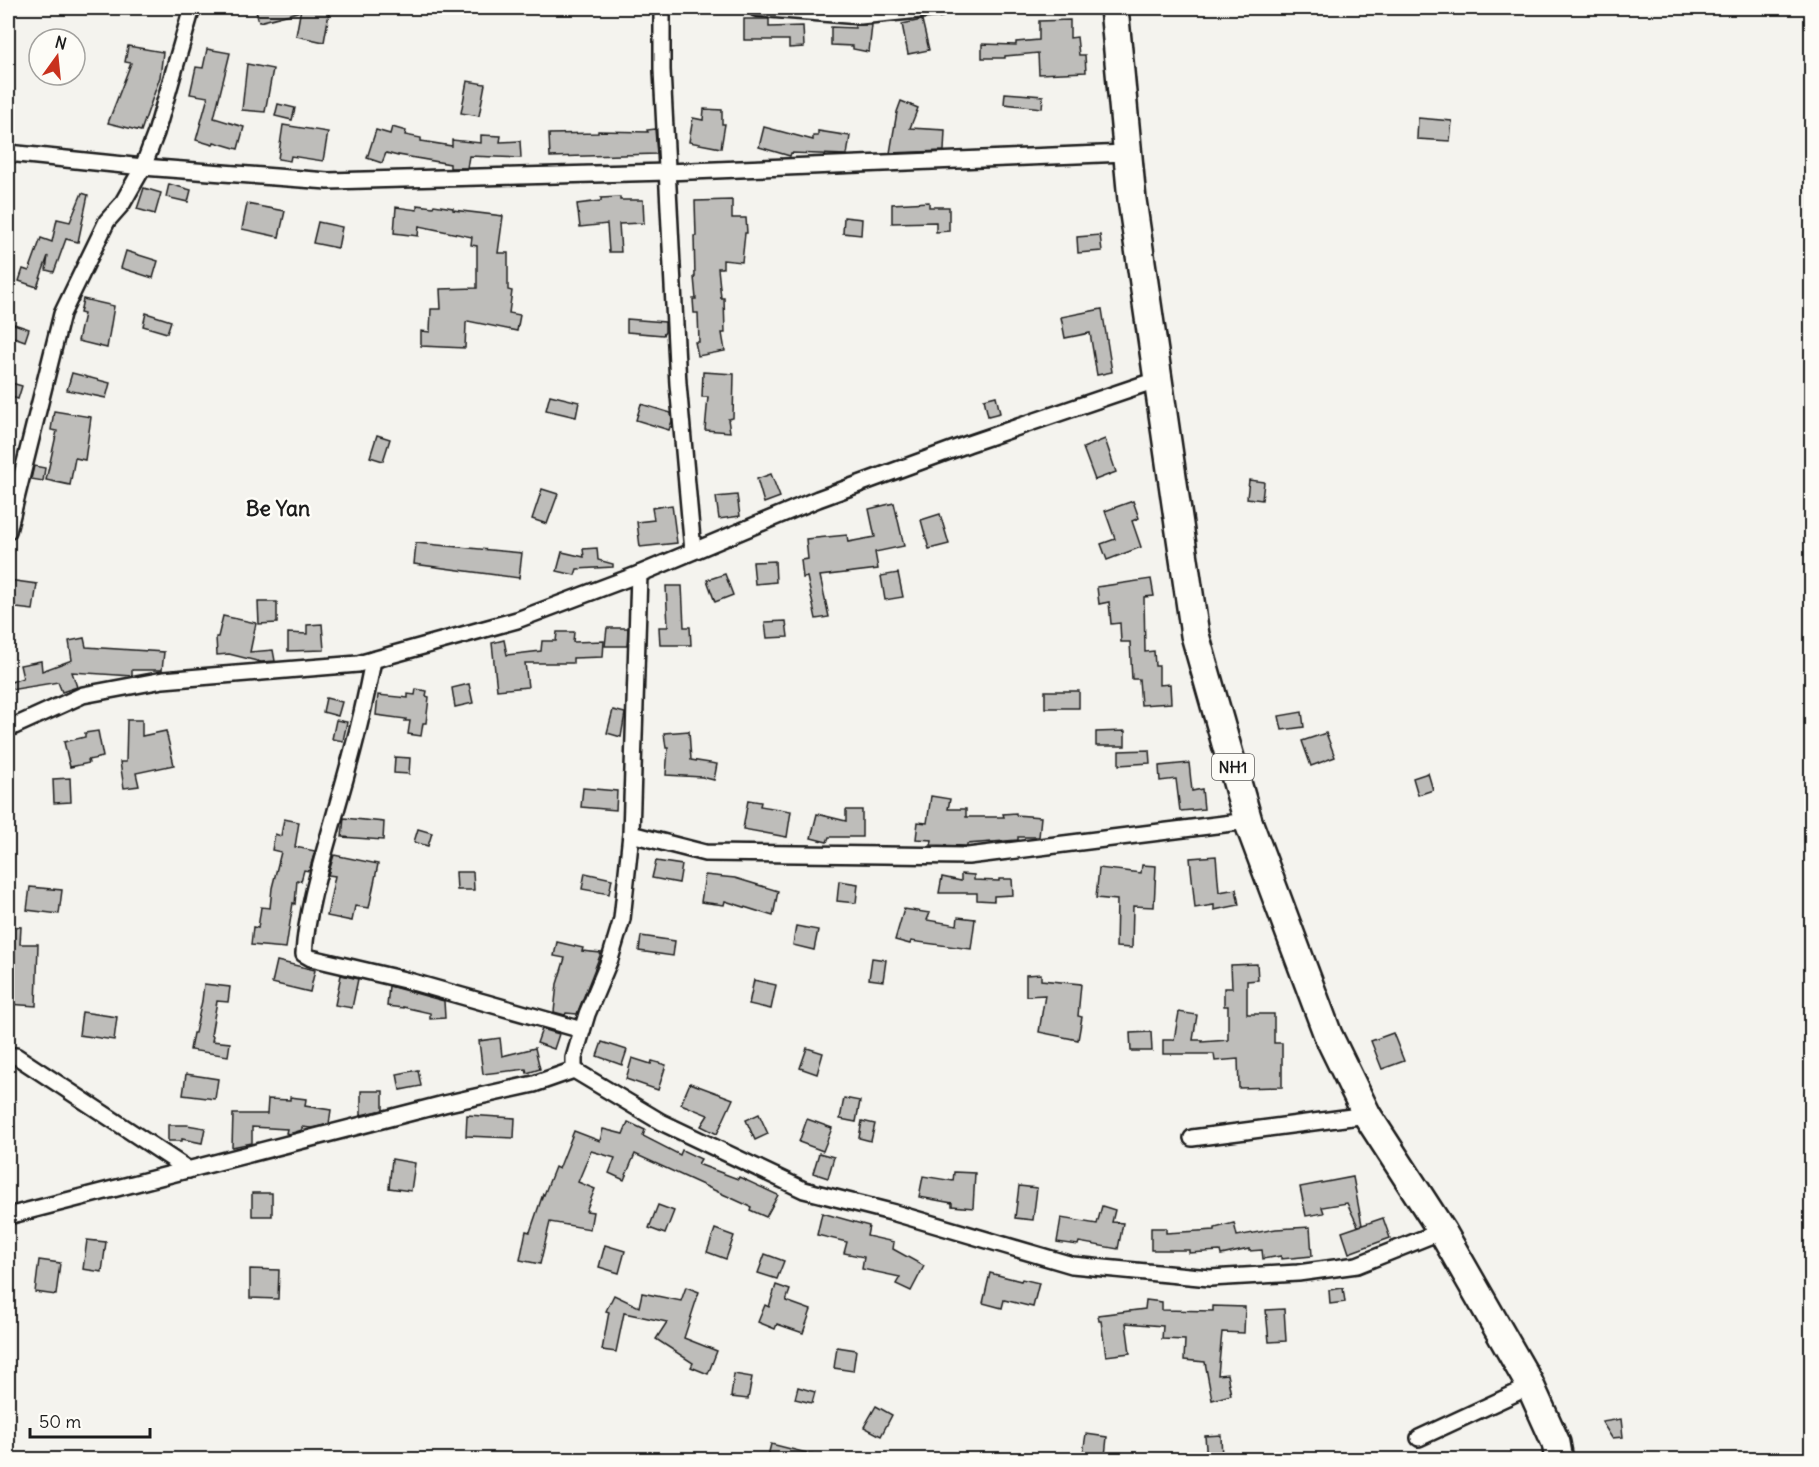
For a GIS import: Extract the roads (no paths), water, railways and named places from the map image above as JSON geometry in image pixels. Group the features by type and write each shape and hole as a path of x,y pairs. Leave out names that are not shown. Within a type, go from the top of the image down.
{"highway":[{"name":"NH1","path":"1114,8 1131,200 1195,635 1248,821 1328,1035 1367,1115 1442,1231 1531,1386 1556,1443 1559,1460"}],"street":[{"path":"8,531 62,314 108,221 122,204 143,167 158,127 192,8"},
{"path":"662,8 662,70 678,384 693,551"},
{"path":"756,8 860,16 940,8"},
{"path":"8,153 143,167 328,181 667,172 1126,153"},
{"path":"8,729 83,696 163,680 358,664 518,620 639,574 839,491 1159,379"},
{"path":"574,1070 574,1058 582,1030 610,959 622,920 631,834 639,574"},
{"path":"373,660 320,867 304,954 311,958 421,984 582,1030"},
{"path":"631,834 705,853 968,856 1248,821"},
{"path":"8,1056 16,1056 189,1170"},
{"path":"8,1216 444,1104 534,1084 574,1070"},
{"path":"574,1070 661,1122 804,1190 895,1213 1072,1265 1210,1278 1298,1273 1357,1265 1442,1231"},
{"path":"1192,1138 1367,1115"},
{"path":"1419,1438 1531,1386"}],"district":[{"name":"Be Yan","path":"278,508"}]}
